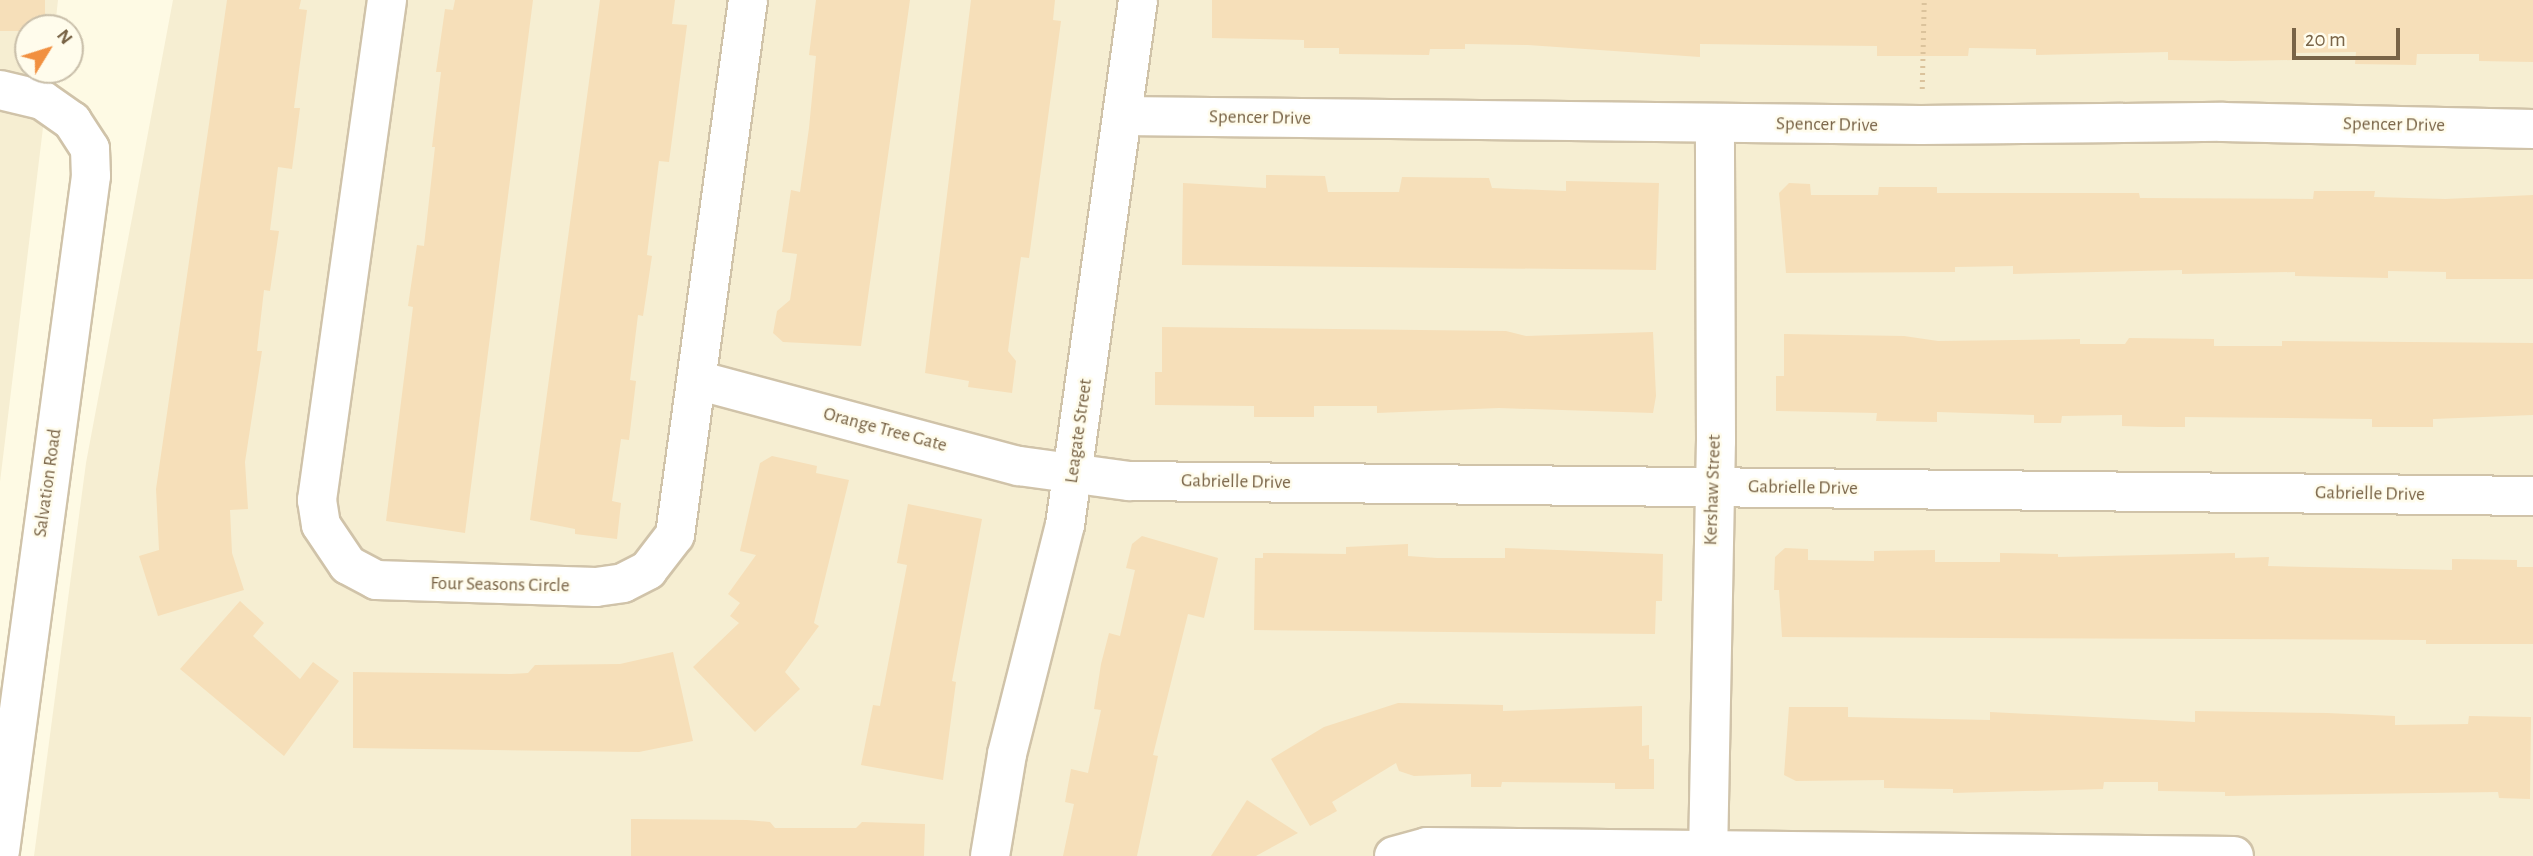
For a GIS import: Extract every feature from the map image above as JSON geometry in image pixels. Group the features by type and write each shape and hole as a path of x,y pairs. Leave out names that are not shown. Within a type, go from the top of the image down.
{"street":[{"name":"Four Seasons Circle","path":"387,0 317,500 321,525 334,549 363,575 390,583 596,587 635,578 659,561 675,535 748,0"},
{"name":"Leagate Street","path":"990,856 1007,754 1065,525 1074,473 1138,0"},
{"name":"Salvation Road","path":"0,90 43,100 72,121 90,149 91,176 0,851"},
{"name":"Spencer Drive","path":"1122,116 1715,124 2223,122 2533,129"},
{"name":"Kershaw Street","path":"1708,854 1714,487 1715,124"},
{"name":"Orange Tree Gate","path":"697,380 1019,466 1074,473"},
{"name":"Gabrielle Drive","path":"1074,473 1129,481 2533,496"},
{"path":"1394,856 1427,847 1708,854 2234,856"}],"path":[{"path":"1922,94 1924,0"}],"shaded area":[{"path":"0,0 58,0 56,14 14,14 14,84 48,84 0,482"},
{"path":"173,0 2533,0 2533,856 34,856 86,463"}],"building":[{"path":"0,0 45,0 45,14 14,14 14,31 0,31"},
{"path":"227,0 301,0 299,9 307,10 294,108 300,108 292,169 278,167 270,230 279,231 270,291 264,290 257,351 262,351 245,462 248,509 230,510 232,553 244,590 158,616 139,556 159,550 156,489"},
{"path":"455,0 533,0 465,533 386,521 413,307 408,306 417,245 424,246 441,72 436,72 445,9 453,10"},
{"path":"600,0 675,0 672,24 687,25 669,162 659,161 647,255 652,256 643,316 638,315 630,380 636,381 629,440 621,439 612,501 621,503 617,539 575,534 575,529 530,520"},
{"path":"816,0 910,0 861,346 783,342 773,333 777,311 790,300 797,254 782,252 791,190 800,192 809,128 816,56 809,55"},
{"path":"971,0 1055,0 1053,20 1061,21 1029,258 1021,257 1011,327 1008,351 1016,361 1012,393 968,387 969,381 925,373"},
{"path":"1212,0 2533,0 2533,62 2479,61 2479,54 2417,54 2416,65 2355,64 2356,52 2294,53 2294,60 2168,60 2168,52 2036,55 2036,49 1969,48 1968,56 1877,56 1877,46 1700,44 1700,57 1528,45 1465,44 1465,49 1430,49 1429,55 1339,54 1339,48 1304,48 1304,40 1212,38"},
{"path":"1266,175 1325,176 1328,192 1399,192 1402,177 1489,178 1492,188 1566,191 1566,181 1659,183 1656,270 1182,265 1183,183 1266,188"},
{"path":"1789,183 1810,184 1811,195 1878,195 1879,187 1937,187 1937,193 2139,193 2140,198 2313,199 2314,191 2375,191 2374,197 2445,199 2533,195 2533,279 2446,279 2446,272 2388,271 2388,278 2295,276 2295,272 2182,274 2182,270 2013,274 2013,266 1955,267 1955,272 1786,273 1779,193"},
{"path":"1162,327 1506,331 1526,336 1653,332 1656,396 1653,413 1499,408 1377,413 1377,406 1314,406 1314,417 1254,417 1254,406 1155,405 1155,372 1162,372"},
{"path":"1784,334 1904,336 1938,341 2080,339 2080,344 2125,344 2129,338 2214,339 2214,346 2282,346 2282,341 2533,343 2533,415 2433,419 2433,427 2372,427 2372,419 2185,417 2185,427 2158,427 2122,426 2122,415 2062,416 2061,423 2034,423 2034,415 1937,412 1937,422 1876,421 1877,413 1776,411 1776,376 1784,376"},
{"path":"772,456 817,466 816,473 849,480 814,623 819,626 785,672 800,689 755,732 693,667 739,623 730,616 740,603 728,594 756,555 740,551 760,463"},
{"path":"908,504 982,519 952,681 956,682 943,780 861,765 873,705 880,706 907,565 897,563"},
{"path":"1142,536 1218,558 1204,618 1188,614 1153,755 1158,756 1137,856 1063,856 1074,804 1065,802 1071,769 1088,773 1101,710 1094,709 1101,664 1109,633 1120,636 1135,570 1126,568 1132,544"},
{"path":"1408,544 1408,556 1437,558 1505,558 1505,548 1663,554 1662,601 1656,601 1655,634 1254,630 1255,558 1263,558 1263,553 1346,554 1346,547"},
{"path":"1785,548 1808,549 1808,560 1874,561 1874,551 1935,550 1935,562 2000,562 2000,553 2058,554 2058,557 2235,553 2235,558 2269,557 2268,566 2452,570 2452,559 2517,560 2517,567 2533,567 2533,644 2426,644 2426,640 1782,637 1779,590 1774,590 1775,557"},
{"path":"240,601 264,623 253,636 300,679 313,662 339,681 284,756 180,669"},
{"path":"673,652 693,741 639,752 353,748 353,672 528,673 535,665 620,664"},
{"path":"1398,703 1503,705 1503,711 1642,706 1642,746 1649,745 1649,759 1654,759 1654,789 1615,789 1615,783 1502,782 1501,787 1471,787 1471,774 1414,776 1399,771 1396,763 1332,802 1337,811 1310,826 1271,759 1324,727"},
{"path":"1789,707 1848,707 1848,717 1990,720 1990,712 2195,722 2195,711 2327,713 2395,716 2395,725 2468,724 2469,716 2531,717 2530,799 2499,798 2498,792 2225,796 2225,792 2158,791 2158,782 2104,782 2103,789 1953,793 1953,789 1884,788 1884,780 1796,781 1784,775"},
{"path":"1247,800 1298,833 1256,856 1211,856"},
{"path":"631,819 747,820 770,822 775,828 856,828 862,822 925,824 924,856 631,856"}]}
